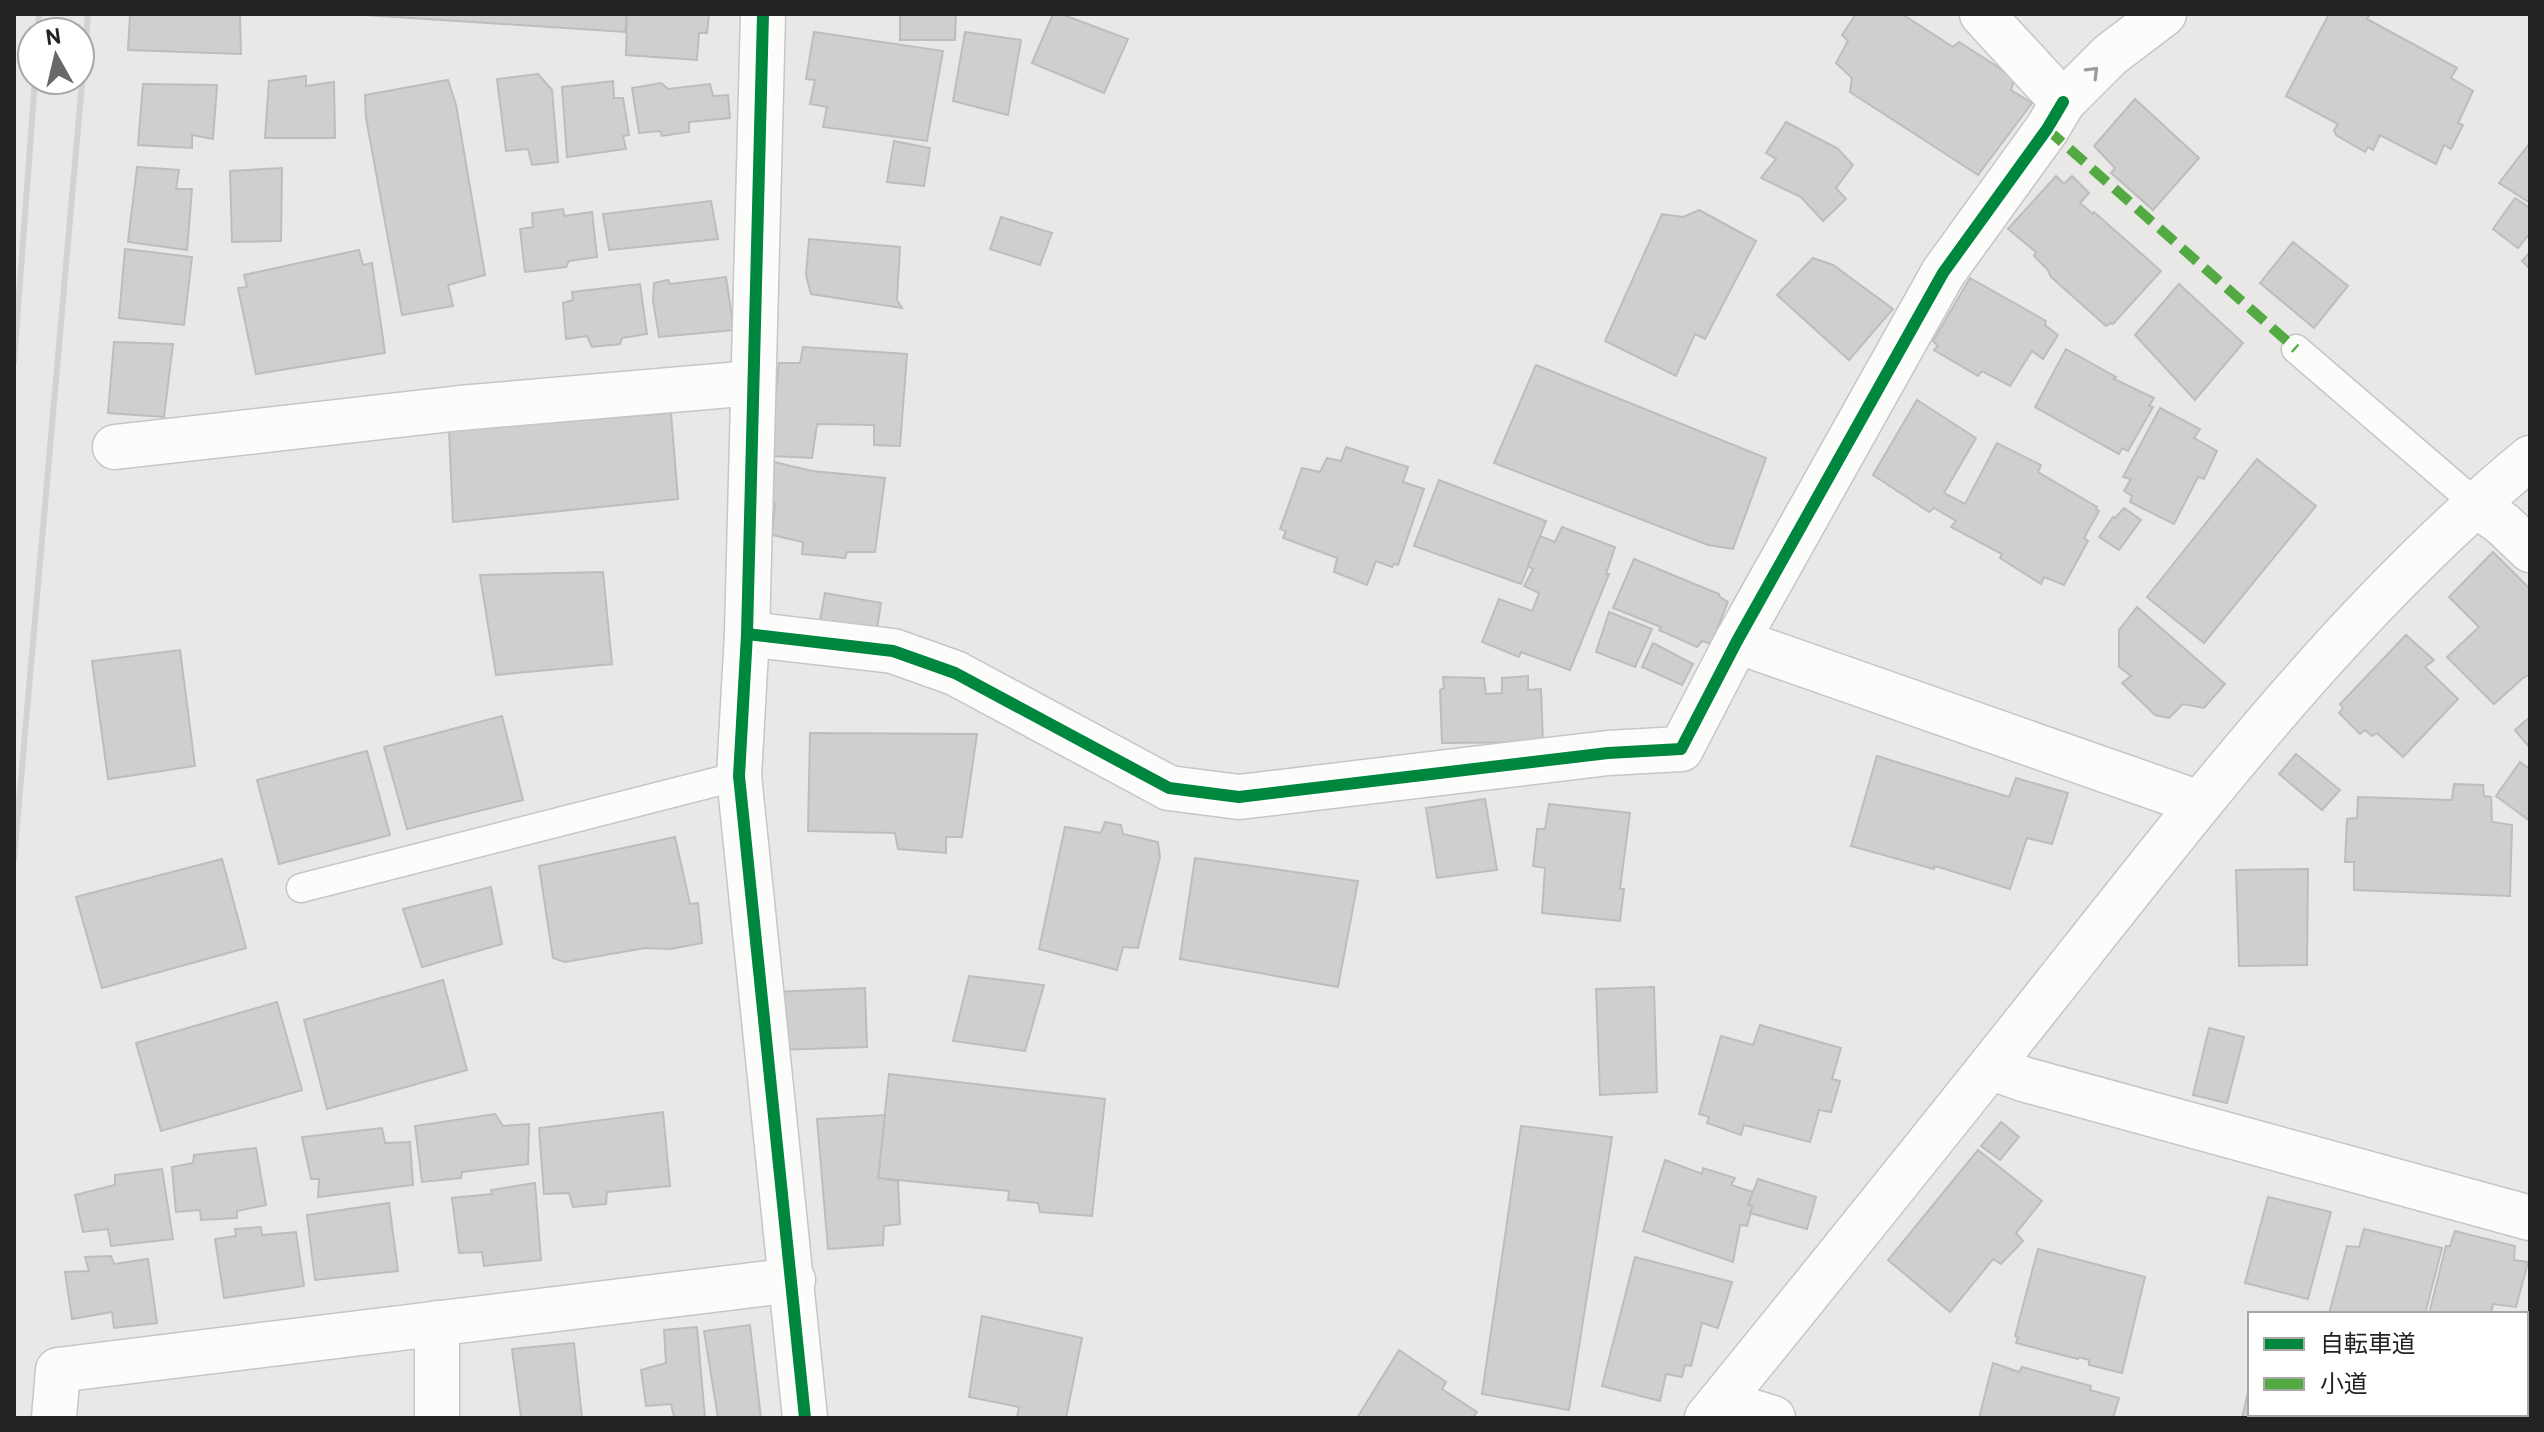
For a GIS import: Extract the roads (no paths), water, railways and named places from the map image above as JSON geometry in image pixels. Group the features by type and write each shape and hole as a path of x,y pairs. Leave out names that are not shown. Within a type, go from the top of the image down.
{"street":[{"path":"763,14 747,634 739,776 805,1418"},
{"path":"1982,14 2063,102"},
{"path":"747,634 893,651 955,673 1169,788 1239,797 1608,753 1681,749 1737,641 1943,273 2047,129 2063,102 2110,55 2164,14"},
{"path":"115,447 460,408 753,383"},
{"path":"1714,1410 2199,803 2340,638 2475,503 2530,458"},
{"path":"2475,503 2530,550"},
{"path":"1737,641 2199,803"},
{"path":"1990,1067 2038,1083 2530,1218"},
{"path":"54,1418 58,1370 793,1280"},
{"path":"437,1323 437,1418"},
{"path":"1714,1410 1773,1418"}],"lane":[{"path":"2296,349 2475,503"},
{"path":"301,888 739,776"}],"railway":[{"path":"14,859 88,14"},
{"path":"14,362 34,96"}]}
